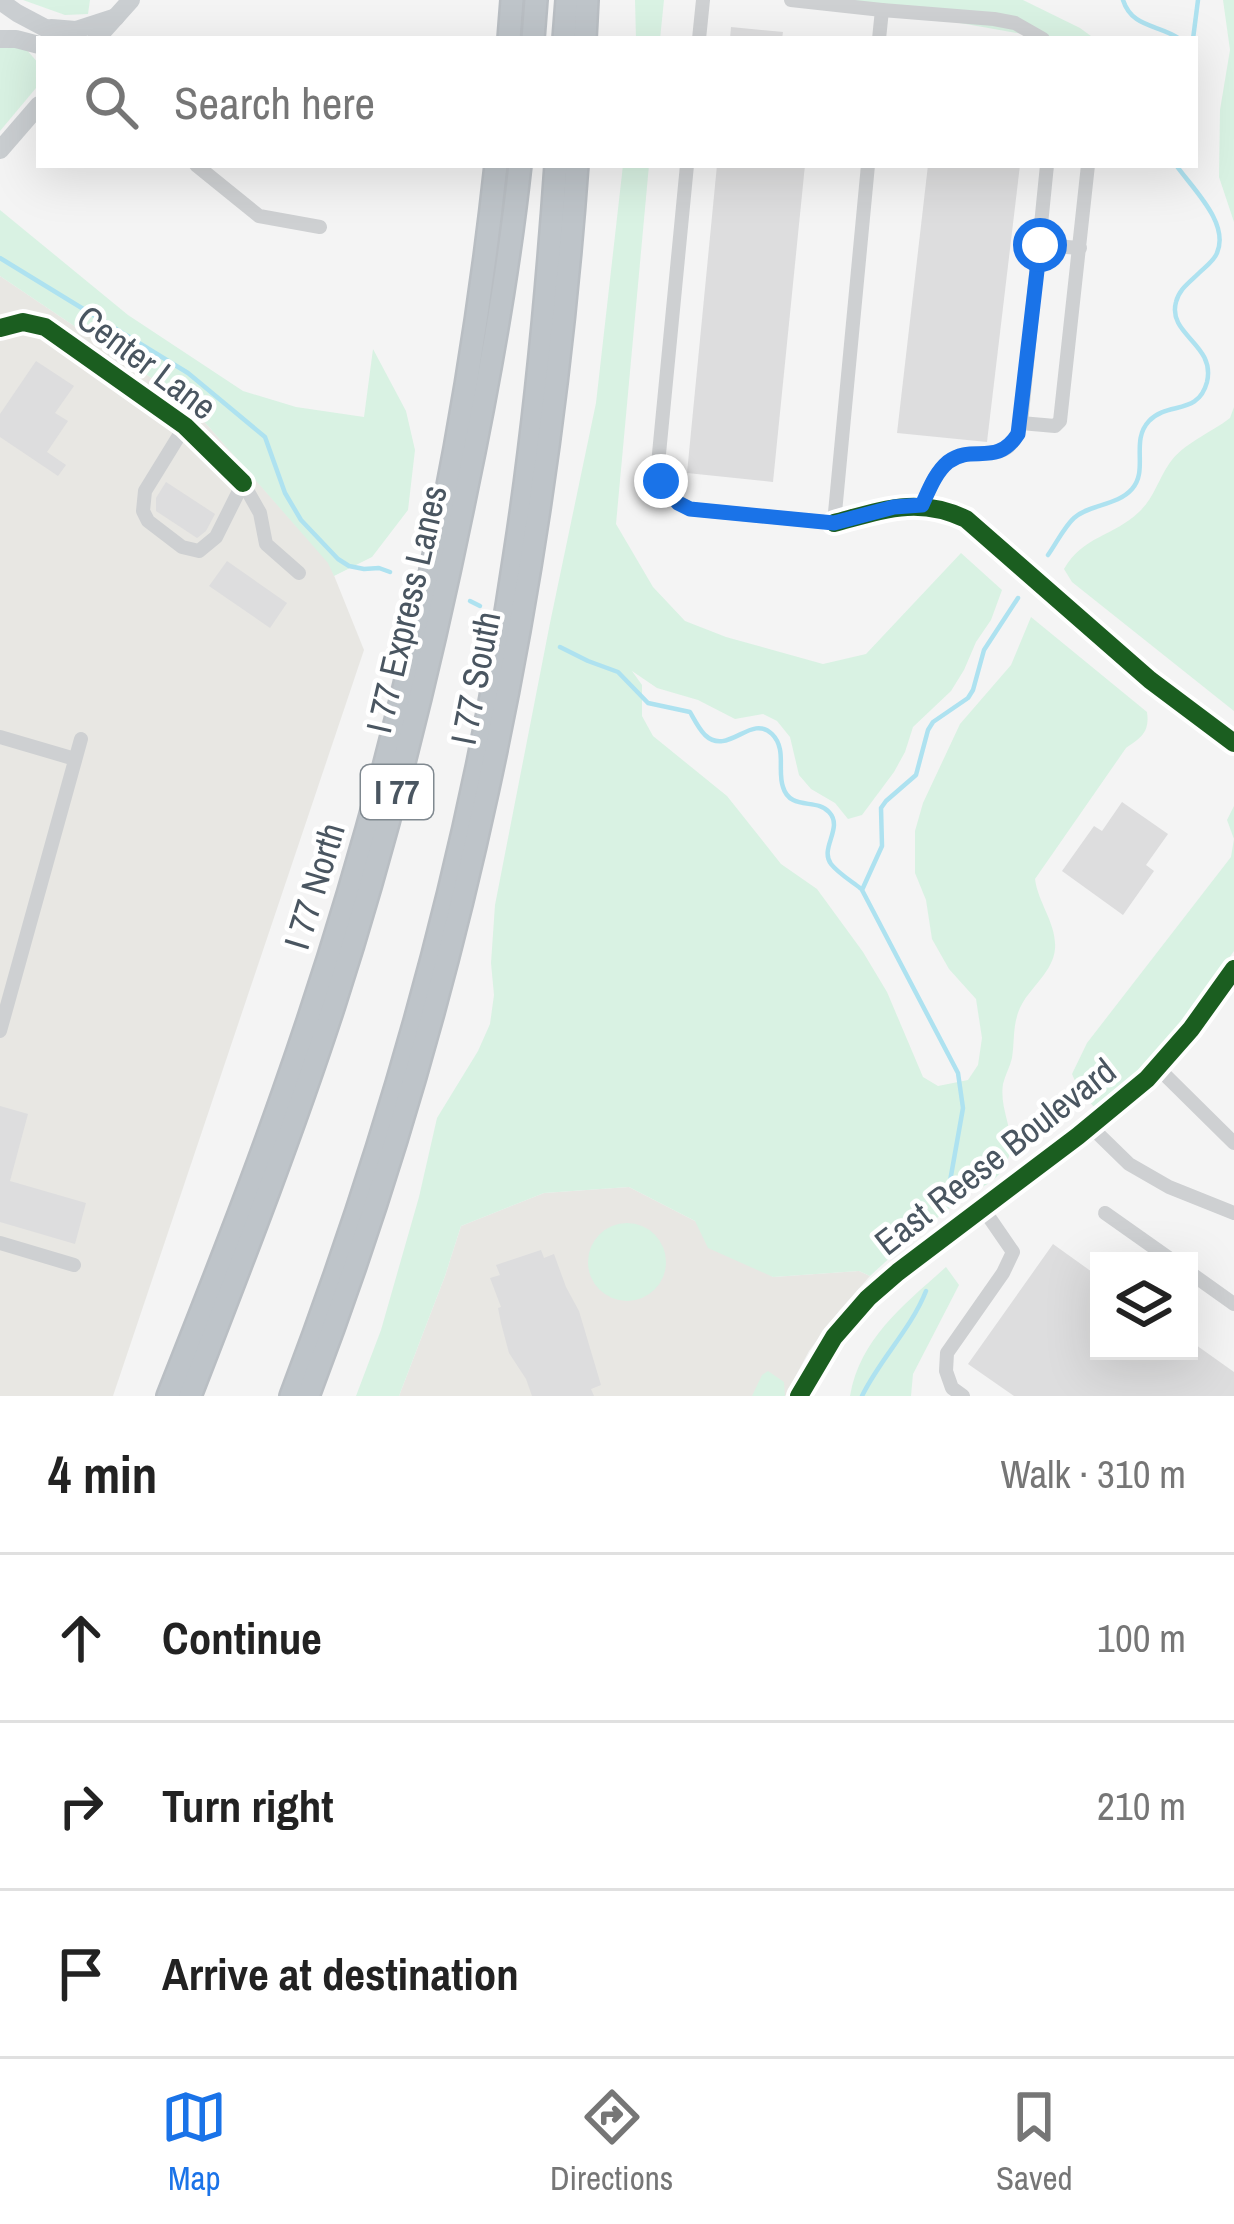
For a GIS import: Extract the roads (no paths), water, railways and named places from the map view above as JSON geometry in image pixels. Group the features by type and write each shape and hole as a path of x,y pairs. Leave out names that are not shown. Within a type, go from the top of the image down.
{"highway":[{"path":"508,36 512,0"},
{"path":"533,36 536,0"},
{"path":"564,36 566,0"},
{"path":"585,36 587,0"},
{"name":"I 77 North","path":"168,1396 285,1088 375,795 415,638 452,457 496,168"},
{"name":"I 77 Express Lanes","path":"190,1396 304,1095 388,823 434,643 472,461 520,168"},
{"name":"I 77","path":"291,1396 390,1102 440,922 481,741 528,466 556,168"},
{"name":"I 77 South","path":"308,1396 406,1107 477,836 515,652 545,468 577,168"}],"main road":[{"path":"99,36 130,0"},
{"path":"0,1 43,36 116,17"},
{"path":"0,39 36,37"},
{"path":"0,150 36,108"}],"street":[{"path":"699,36 703,0"},
{"path":"791,0 994,19 1016,23 1038,36"},
{"path":"880,36 882,10"},
{"path":"200,168 260,216 320,227"},
{"path":"687,168 658,464 661,481 678,503 690,509 834,523 894,507 922,505 946,510 966,520 1150,680 1234,743"},
{"path":"834,523 868,168"},
{"path":"922,505 950,461 961,455 996,454 1018,434 1047,168"},
{"path":"1021,423 1055,426 1060,421 1088,168"},
{"path":"1040,245 1080,248"},
{"name":"Center Lane","path":"0,328 23,322 45,327 185,426 243,483"},
{"path":"185,426 145,490 142,503 148,521 182,547 199,551 216,537 243,483"},
{"path":"243,483 260,513 266,544 299,573"},
{"path":"0,737 75,759"},
{"path":"0,1031 81,739"},
{"name":"East Reese Boulevard","path":"799,1396 852,1315 898,1272 1090,1126 1158,1068 1234,968"},
{"path":"1158,1068 1234,1143"},
{"path":"1090,1126 1130,1164 1169,1187 1234,1213"},
{"path":"963,1396 952,1388 947,1353 1003,1273 1012,1252 982,1207"},
{"path":"1105,1213 1160,1252"},
{"path":"0,1243 74,1265"},
{"path":"1198,1278 1234,1304"}],"waterway":[{"path":"1123,0 1139,21 1175,36"},
{"path":"1193,36 1198,0"},
{"path":"1048,555 1074,518 1132,489 1139,473 1141,437 1149,421 1197,400 1207,382 1205,358 1178,323 1176,302 1182,289 1216,256 1220,242 1214,218 1178,168"},
{"path":"0,258 188,373 265,437 285,493 301,520 338,559 349,566 390,572"},
{"path":"949,1187 963,1108 958,1073 862,890 882,846 881,808 916,775 933,722 968,698 984,650 1018,598"},
{"path":"470,601 480,606"},
{"path":"560,647 618,672 648,703 690,712 703,733 714,740 731,739 756,728 772,734 779,746 786,794 829,812 834,825 828,858 860,888"},
{"path":"862,1396 926,1291"}]}
